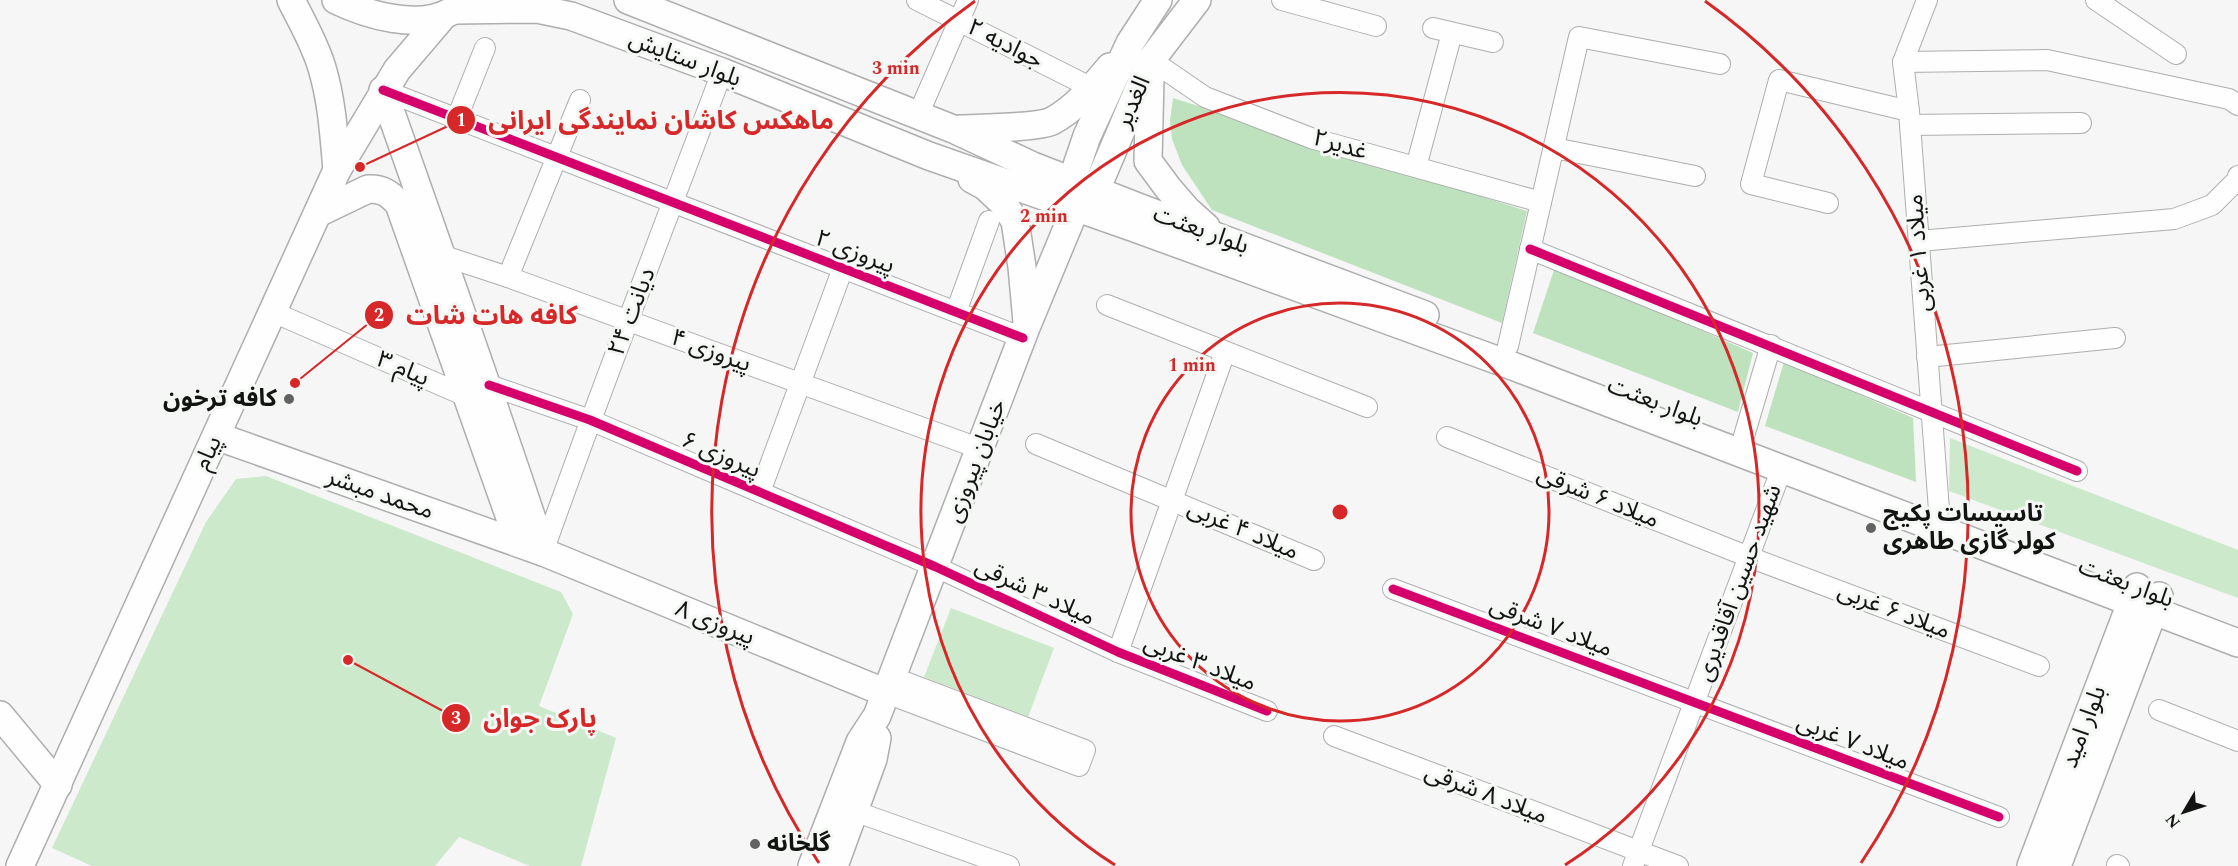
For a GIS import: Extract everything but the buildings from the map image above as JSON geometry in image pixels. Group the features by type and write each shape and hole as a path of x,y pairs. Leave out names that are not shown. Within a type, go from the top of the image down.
{"main road":[{"path":"291,0 314,45 322,68 330,98 338,170"},
{"name":"بلوار ستایش","path":"336,0 356,9 388,18 414,19 454,9 537,9 571,16 722,72 929,156 1081,192"},
{"name":"بلوار ستایش","path":"628,0 655,5 808,72 953,129 1033,166 1081,192"},
{"name":"الغدیر","path":"1081,192 1095,117 1130,43 1158,0"},
{"name":"الغدیر","path":"1081,192 1151,60 1197,0"},
{"name":"پیام","path":"20,866 338,170 397,70 454,9"},
{"path":"953,129 1008,127 1051,122 1092,88 1130,43"},
{"path":"1151,60 1148,161 1167,188 1214,234"},
{"path":"797,102 808,72"},
{"path":"384,90 441,255 458,335"},
{"path":"929,156 985,186 1003,203 1015,221 1022,267 1025,331"},
{"path":"318,213 368,189 376,188 399,204 458,335 531,548"},
{"name":"بلوار بعثت","path":"1081,192 1214,234 1939,510 2238,643"},
{"name":"بلوار بعثت","path":"1081,192 1502,362 1782,468 2145,600 2238,625"},
{"name":"خیابان پیروزی","path":"812,866 860,742 885,696 1025,331 1081,192"},
{"name":"محمد مبشر","path":"216,436 531,548"},
{"name":"پیروزی ۸","path":"531,548 885,696"},
{"name":"بلوار امید","path":"2031,866 2145,600"},
{"name":"بلوار امید","path":"2057,866 2145,600"},
{"name":"خیابان پیروزی","path":"834,866 876,746 885,696"},
{"path":"0,715 58,785"}],"street":[{"name":"جوادیه ۲","path":"918,0 1092,88"},
{"path":"918,115 968,0"},
{"path":"1282,0 1376,26"},
{"name":"میلاد ۱ غربی","path":"1927,0 1903,62 1910,118 1939,510"},
{"path":"2096,0 2176,54"},
{"path":"1432,28 1493,42"},
{"path":"1416,167 1452,33"},
{"path":"1508,346 1579,37 1720,64"},
{"path":"457,118 485,48"},
{"name":"غدیر۲","path":"1151,60 1204,97 1311,138 1541,202"},
{"path":"1903,62 2047,60 2229,99 2238,105"},
{"name":"دیانت ۲۴","path":"531,548 590,420 722,72"},
{"path":"1828,203 1751,184 1779,80 1910,118 2081,123"},
{"name":"پیروزی ۲","path":"384,90 956,312 1025,331"},
{"path":"508,277 580,100"},
{"path":"1554,148 1695,176"},
{"path":"1918,241 2174,219 2212,205 2237,180 2238,176"},
{"path":"956,312 989,221"},
{"path":"1530,249 2077,471"},
{"name":"پیروزی ۴","path":"441,255 508,277 981,449"},
{"path":"760,492 843,268"},
{"path":"1107,305 1367,407"},
{"name":"پیام ۳","path":"273,312 478,391"},
{"path":"1927,357 2115,338"},
{"path":"1744,436 1771,345"},
{"path":"1118,652 1225,352"},
{"name":"پیروزی ۶","path":"478,391 590,420 936,567"},
{"name":"میلاد ۶ شرقی","path":"1447,436 1749,556"},
{"name":"میلاد ۴ غربی","path":"1036,444 1314,560"},
{"name":"شهید حسین آقاقدیری","path":"1636,859 1782,468"},
{"name":"میلاد ۶ غربی","path":"1749,556 2039,666"},
{"name":"میلاد ۳ شرقی","path":"936,567 1118,652"},
{"name":"میلاد ۷ شرقی","path":"1393,589 1694,702"},
{"name":"میلاد ۳ غربی","path":"1118,652 1267,711"},
{"path":"885,696 1082,758"},
{"name":"میلاد ۷ غربی","path":"1694,702 1999,817"},
{"path":"2159,710 2238,741"},
{"name":"میلاد ۸ شرقی","path":"1334,736 1636,859 1678,866"},
{"path":"854,811 1009,866"}],"green space":[{"path":"1173,98 1527,211 1502,323 1212,210 1182,165 1172,139 1170,121"},
{"path":"1555,267 1753,353 1738,412 1533,333"},
{"path":"1784,362 1913,418 1916,482 1765,426"},
{"path":"1950,438 2238,550 2238,598 1949,491"},
{"path":"266,476 561,592 573,614 539,706 616,738 581,866 530,866 459,837 435,866 92,866 52,848 206,522 236,479"},
{"path":"951,608 1054,648 1028,717 924,677"}],"cycle path":[{"path":"383,90 1023,338"},
{"path":"1530,249 2077,471"},
{"path":"489,385 590,420 936,567 1118,652 1267,711"},
{"path":"1393,589 1999,817"}],"place":[{"name":"ماهکس کاشان نمایندگی ایرانی","path":"360,167"},
{"name":"کافه هات شات","path":"295,383"},
{"name":"کافه ترخون","path":"289,399"},
{"name":"تاسیسات پکیج کولر گازی طاهری","path":"1871,528"},
{"name":"پارک جوان","path":"348,660"},
{"name":"گلخانه","path":"755,844"}]}
